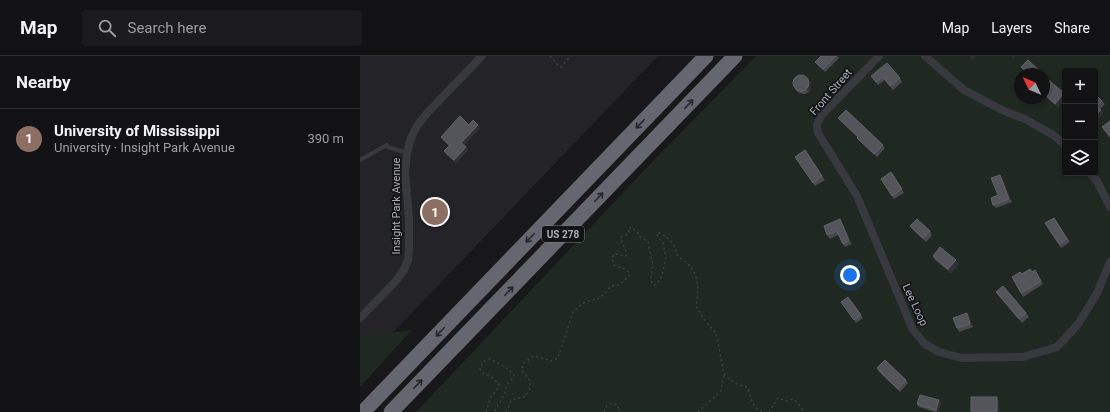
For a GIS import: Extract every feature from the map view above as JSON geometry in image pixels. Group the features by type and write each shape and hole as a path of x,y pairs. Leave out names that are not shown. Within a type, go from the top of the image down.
{"highway":[{"name":"US 278","path":"362,412 706,56"},
{"name":"US 278","path":"391,412 736,56"}],"street":[{"name":"Insight Park Avenue","path":"360,318 395,282 404,270 408,260 409,219 405,173 407,153 411,138 417,126 428,112 482,56"},
{"name":"Front Street","path":"817,124 829,107 879,56"},
{"path":"925,56 964,90 1004,111 1025,119 1053,135 1062,142"},
{"name":"Lee Loop","path":"817,124 818,133 857,196 913,330 925,344 939,352 962,358 1023,357 1057,347 1079,324 1097,293 1110,262"},
{"path":"1092,176 1110,207"}],"lane":[{"path":"360,160 387,145 407,153"}],"path":[{"path":"550,56 558,65 561,66 571,56"},
{"path":"506,412 511,401 526,396 530,388 530,381 522,371 523,364 533,356 539,356 546,360 552,361 558,358 573,312 585,302 600,298 611,286 619,285 630,275 625,268 614,265 612,258 614,254 626,256 627,251 621,241 621,237 628,234 628,229 631,227 639,236 648,242 653,266 651,277 652,284 655,285 661,279 666,257 662,243 657,236 658,232 671,241 678,256 690,266 696,276 698,295 696,306 706,322 716,333 724,374 720,390 698,412"},
{"path":"486,412 491,396 497,390 498,384 490,376 485,376 480,369 483,362 490,359 508,369 514,375 507,385 504,395 494,412"},
{"path":"724,374 739,385 747,387 750,392 750,398 753,406 763,412"},
{"path":"769,412 778,398 786,401 793,399 805,412"},
{"path":"604,412 607,406 612,403 617,405 620,412"}],"shaded area":[{"path":"360,56 658,56 360,367"},
{"path":"756,56 1110,56 1110,412 416,412 652,162"},
{"path":"412,330 360,387 360,337"}],"building":[{"path":"821,56 836,56 823,69 815,62"},
{"path":"1028,60 1037,68 1022,68 1021,67"},
{"path":"887,63 900,78 890,86 883,77 876,82 871,76"},
{"path":"801,75 808,80 809,83 804,90 801,91 794,86 793,83 798,76"},
{"path":"1050,81 1062,91 1062,95 1055,104 1050,99"},
{"path":"1098,97 1102,101 1098,105"},
{"path":"846,110 883,145 874,154 838,118"},
{"path":"460,116 469,125 473,120 478,125 461,143 466,147 454,160 444,151 450,145 441,137"},
{"path":"1110,121 1110,137 1102,127"},
{"path":"805,150 822,176 813,183 795,157"},
{"path":"891,172 902,189 892,196 881,179"},
{"path":"1000,175 1009,199 993,205 991,198 998,195 991,178"},
{"path":"1054,218 1067,239 1059,244 1045,223"},
{"path":"840,219 849,241 843,244 837,231 827,235 824,226"},
{"path":"917,219 930,231 923,238 910,226"},
{"path":"940,247 956,260 948,269 933,256"},
{"path":"1030,269 1032,272 1035,270 1041,281 1021,293 1012,277 1020,272 1022,274"},
{"path":"1003,286 1026,313 1019,319 996,292"},
{"path":"848,297 861,315 854,320 841,302"},
{"path":"967,313 970,324 957,328 953,318"},
{"path":"885,360 906,380 898,389 877,368"},
{"path":"920,395 939,400 936,410 917,404"},
{"path":"971,397 997,397 997,412 971,412"}],"place":[{"name":"University of Mississippi","path":"435,212"}]}
